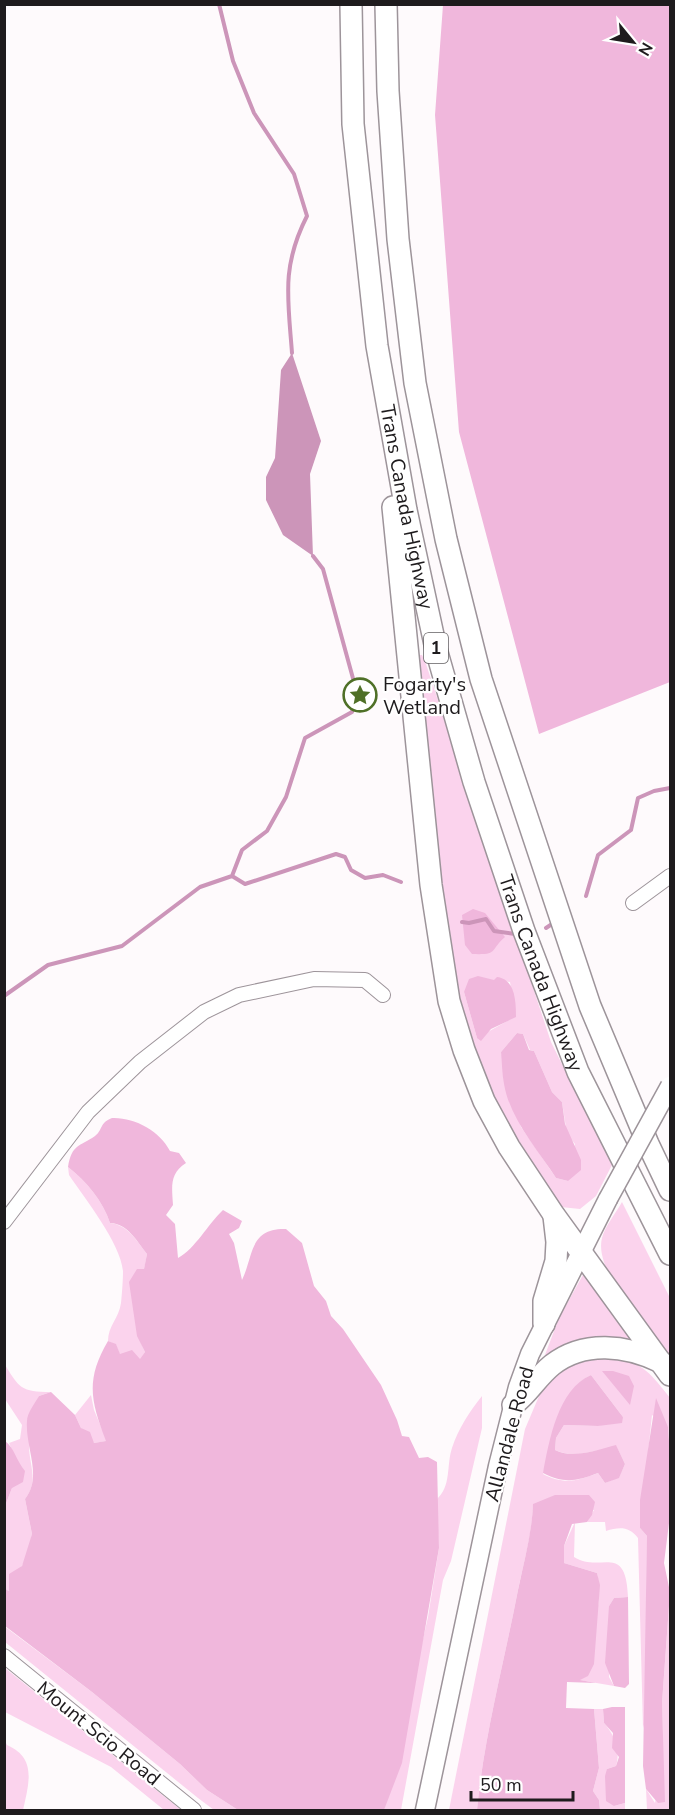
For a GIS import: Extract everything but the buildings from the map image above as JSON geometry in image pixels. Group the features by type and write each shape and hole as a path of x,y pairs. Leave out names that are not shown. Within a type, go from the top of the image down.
{"highway":[{"name":"Trans Canada Highway","path":"351,4 353,124 377,346 406,510 436,649 474,782 524,931 578,1072 670,1254"},
{"name":"Trans Canada Highway","path":"386,4 388,91 398,239 415,383 446,539 481,679 558,915 590,1006 648,1144 670,1190"},
{"path":"377,346 431,885 449,1001 464,1050 491,1115 554,1215 666,1368"},
{"path":"648,1144 670,1176"},
{"path":"544,1324 544,1301 556,1261 557,1242 554,1215"},
{"path":"513,1405 530,1392 539,1377 551,1366 578,1352 616,1347 640,1352 666,1368"}],"main road":[{"name":"Allandale Road","path":"425,1810 513,1405 530,1354 581,1250 670,1086"}],"street":[{"path":"633,903 670,876"},
{"path":"4,1222 88,1112 140,1062 204,1012 239,995 314,979 365,981 383,995"},
{"name":"Mount Scio Road","path":"4,1656 194,1810"}],"shaded area":[{"path":"443,5 670,5 670,682 539,734 459,432 435,115"},
{"path":"292,353 321,441 310,474 313,556 283,535 266,500 266,477 275,458 281,370"},
{"path":"418,655 422,655 425,661 551,1042 612,1165 596,1196 580,1209 561,1207 553,1198 495,1109 464,1026 446,937","holes":["494,980 510,982 516,1016 477,1038 464,992","517,1033 523,1034 530,1050 534,1051 552,1092 562,1102 567,1134 575,1144 568,1181 556,1178 521,1127 501,1052"]},
{"path":"473,909 485,913 505,937 490,953 472,954 465,945 462,915"},
{"path":"478,976 494,980 497,977 508,982 515,998 516,1011 516,1017 491,1029 481,1041 477,1038 464,992 469,979"},
{"path":"517,1033 523,1034 529,1050 534,1051 552,1092 562,1102 565,1124 581,1160 581,1170 568,1181 556,1178 525,1133 507,1097 501,1052"},
{"path":"112,1118 129,1120 146,1127 160,1137 170,1151 179,1153 186,1163 174,1176 173,1205 166,1215 175,1224 178,1258 190,1248 223,1210 242,1221 239,1228 229,1234 234,1243 242,1280 255,1245 265,1233 286,1229 302,1243 314,1286 326,1301 331,1316 343,1329 381,1385 402,1436 409,1437 419,1458 428,1457 437,1462 439,1548 402,1763 384,1810 238,1810 207,1790 180,1764 92,1692 5,1626 5,1589 9,1591 9,1574 22,1566 32,1534 25,1499 33,1481 27,1431 27,1418 30,1411 39,1396 51,1392 75,1415 81,1428 90,1432 94,1443 106,1441 94,1403 93,1391 93,1379 101,1355 108,1341 116,1344 120,1354 132,1350 140,1359 145,1352 137,1336 129,1282 137,1269 144,1269 147,1254 127,1230 110,1223 93,1192 68,1167 74,1150 95,1136 103,1124"},
{"path":"68,1167 93,1192 110,1223 127,1230 147,1254 136,1315 137,1327 145,1352 140,1360 120,1355 116,1345 108,1341 121,1303 123,1271 116,1247 69,1175"},
{"path":"622,1202 670,1298 670,1360 626,1302 606,1268 602,1252 603,1233"},
{"path":"584,1273 635,1342 608,1339 585,1344 540,1368 559,1318"},
{"path":"593,1356 620,1359 646,1370 670,1398 670,1455 668,1427 652,1415 640,1528 647,1536 646,1718 643,1728 638,1538 624,1528 606,1531 605,1522 587,1522 594,1510 533,1505 527,1548 489,1727 477,1810 449,1810 525,1429 542,1389 562,1367","holes":["591,1375 623,1417 598,1426 564,1425 556,1438 555,1450 577,1454 616,1446 625,1464 619,1477 605,1483 598,1473 570,1481 558,1480 543,1474 560,1418 573,1391 581,1381"]},
{"path":"4,1363 22,1387 33,1391 51,1392 39,1396 31,1425 29,1450 33,1478 25,1499 32,1534 28,1554 9,1591 4,1589 5,1506 12,1488 17,1462 9,1443 20,1439 22,1425 5,1399"},
{"path":"602,1371 613,1371 629,1376 634,1386 630,1405"},
{"path":"591,1375 623,1417 622,1423 598,1426 564,1425 556,1438 555,1450 577,1454 616,1445 625,1464 619,1478 605,1483 598,1473 584,1478 564,1480 543,1473 552,1432 563,1404 570,1392"},
{"path":"91,1395 94,1410 107,1441 94,1443 81,1428 75,1415"},
{"path":"482,1396 482,1428 451,1561 443,1580 401,1810 384,1810 428,1617 439,1548 436,1500 447,1482 450,1455 458,1434"},
{"path":"656,1398 668,1427 670,1455 670,1515 664,1563 670,1592 662,1703 665,1802 658,1803 646,1789 643,1766 647,1536 640,1528 640,1500"},
{"path":"5,1441 25,1471 23,1482 12,1488 5,1506"},
{"path":"555,1495 589,1495 595,1502 592,1515 587,1522 572,1524 564,1546 564,1563 597,1573 600,1585 594,1664 588,1676 580,1680 596,1683 567,1682 566,1708 594,1709 599,1768 593,1791 599,1800 600,1810 477,1810 489,1727 527,1547 533,1504"},
{"path":"575,1522 574,1557 593,1563 617,1564 626,1580 628,1597 614,1598 609,1606 609,1677 614,1686 579,1680 597,1613 599,1586 597,1573 564,1563 564,1546"},
{"path":"670,1592 670,1810 647,1810 646,1789 655,1803 663,1757 662,1703"},
{"path":"628,1597 629,1684 625,1688 614,1686 605,1663 609,1606 614,1598"},
{"path":"4,1626 92,1692 180,1764 207,1790 238,1810 214,1810 198,1798 5,1642"},
{"path":"5,1668 181,1810 164,1810 111,1767 5,1712"},
{"path":"625,1707 625,1803 614,1806 606,1801 605,1776 607,1769 616,1766 619,1757 612,1748 613,1733 604,1723 603,1709"},
{"path":"594,1709 603,1709 604,1723 616,1743 618,1754 616,1766 607,1769 614,1806 625,1803 625,1810 600,1810 599,1800 593,1791 599,1768"},
{"path":"4,1739 7,1745 17,1750 27,1764 29,1772 23,1810 5,1810"}],"waterway":[{"path":"219,4 233,61 254,113 294,174 307,216 293,251 288,283 292,353"},
{"path":"232,876 242,850 267,831 286,797 305,738 352,712 357,693 323,569 313,556"},
{"path":"586,896 598,855 631,830 638,798 654,791 670,788"},
{"path":"232,876 245,884 336,854 345,857 351,870 365,878 383,875 401,882"},
{"path":"4,996 48,965 122,946 200,887 232,876"},
{"path":"462,922 469,923 486,919 494,931 515,934"},
{"path":"546,928 552,924"}],"place":[{"name":"Fogarty's Wetland","path":"360,695"}]}
